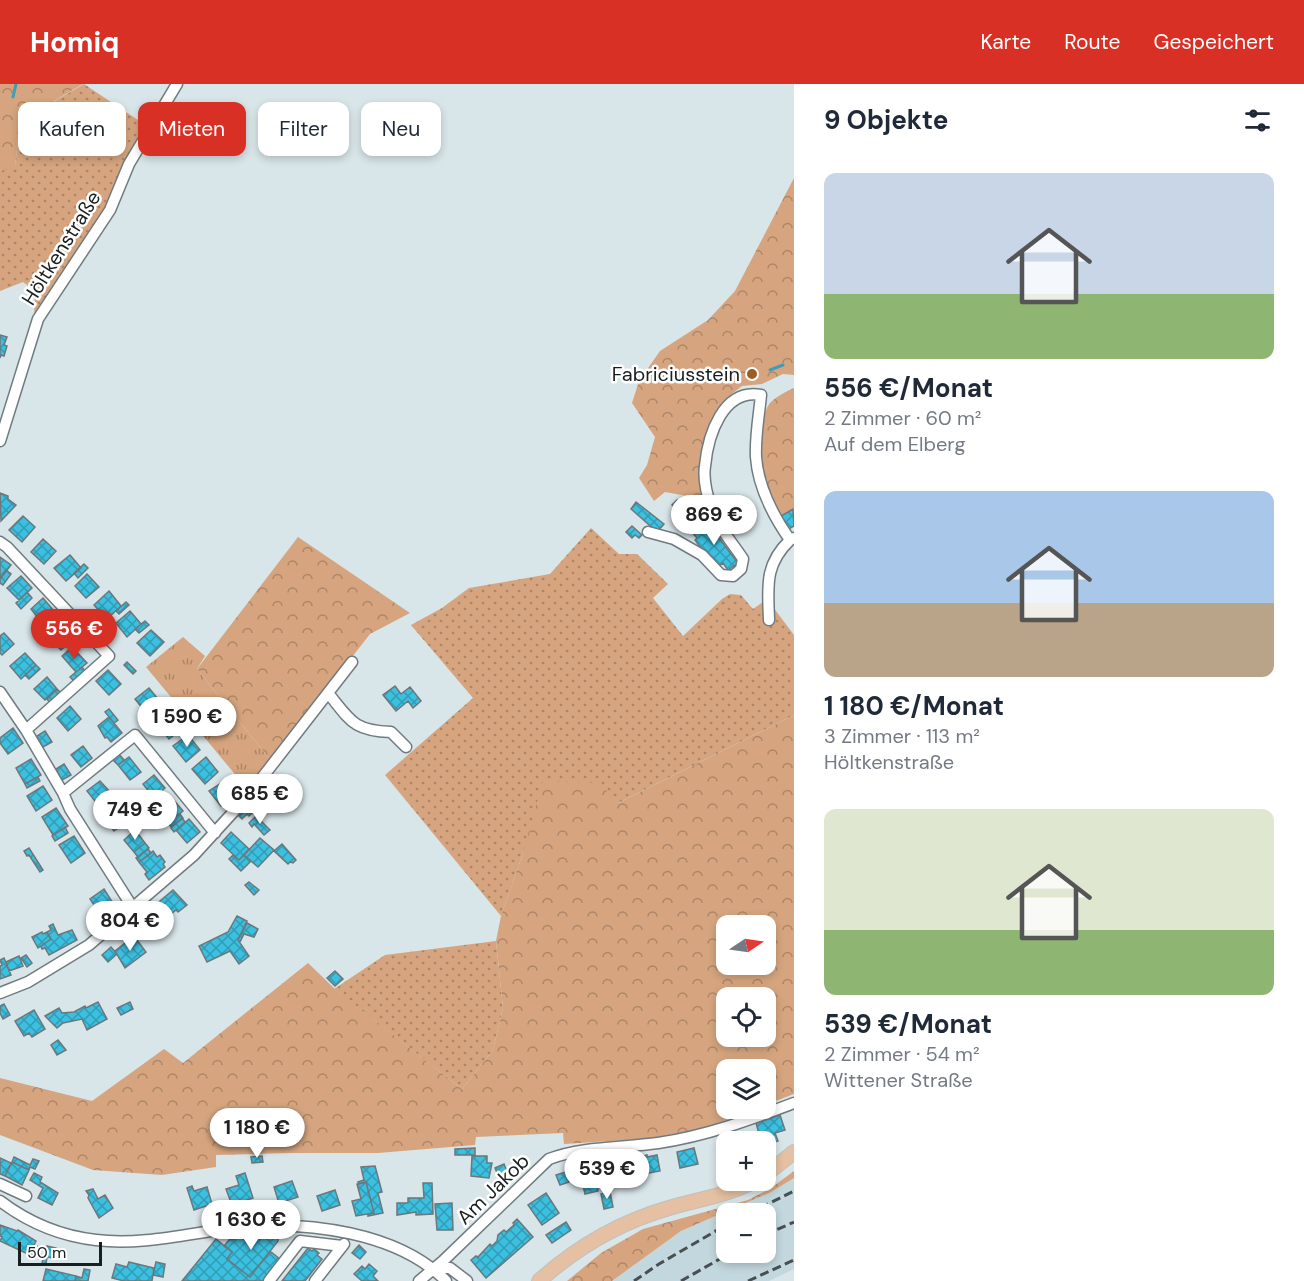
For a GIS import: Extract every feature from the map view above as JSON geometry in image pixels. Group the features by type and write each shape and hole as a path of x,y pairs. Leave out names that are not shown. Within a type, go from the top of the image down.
{"main road":[{"path":"776,1166 794,1152"},
{"path":"538,1281 569,1256 621,1225 669,1208 732,1191"}],"street":[{"name":"Höltkenstraße","path":"0,441 38,319 110,210 129,164 177,84"},
{"path":"648,532 674,539 693,549 720,575 733,576 741,569 742,559 711,508 705,473 712,433 727,405 736,397 749,393 761,395 756,460 778,521 793,538 782,548 770,571 768,590 770,620"},
{"path":"0,542 7,546 109,656 26,730"},
{"path":"0,993 28,982 89,945 173,875 215,833 246,797 352,662"},
{"path":"0,692 52,771 70,809 133,908"},
{"path":"328,693 351,722 376,732 391,732 406,747"},
{"path":"63,793 135,735 215,833"},
{"name":"Am Jakob","path":"419,1281 443,1261 549,1159 562,1154 691,1137 735,1126 794,1103"},
{"path":"0,1184 26,1196"},
{"path":"0,1201 26,1219 45,1228 95,1240 154,1239 265,1226 352,1234 384,1242 434,1268 446,1281"},
{"path":"315,1281 352,1234"},
{"path":"269,1281 300,1241 342,1246"},
{"path":"434,1268 450,1268 467,1281"}],"shaded area":[{"path":"794,1178 794,1269 769,1281 612,1281 681,1231 716,1216 716,1263 776,1263 776,1203 746,1203 776,1191"}],"green space":[{"path":"0,84 83,84 52,102 18,102 15,167 0,171"},
{"path":"84,84 111,102 53,102"},
{"path":"126,112 138,120 138,145 107,210 34,319 35,291 23,282 0,291 0,171 15,166 18,139 18,156 126,156"},
{"path":"794,178 794,375 783,374 762,384 742,386 717,409 708,431 710,513 687,496 665,492 654,501 639,478 647,465 655,437 632,403 639,381 660,351 708,320 735,291"},
{"path":"794,388 794,508 780,516 763,472 760,449 762,425 770,403 781,394"},
{"path":"591,528 619,554 637,554 668,584 653,598 683,636 730,594 741,595 753,609 767,599 794,635 794,715 523,853 501,916 385,775 473,698 411,625 442,608 469,588 550,574"},
{"path":"298,537 410,613 370,634 271,761 197,669"},
{"path":"183,637 205,656 197,669 271,761 248,790 146,667"},
{"path":"794,715 794,1094 776,1101 776,1059 716,1059 716,1119 729,1119 710,1126 657,1138 564,1144 563,1133 476,1137 475,1145 378,1153 216,1155 216,1167 162,1175 93,1170 0,1135 0,1078 92,1101 164,1049 183,1063 308,963 335,989 462,1089 493,1050 503,1008 496,941 501,916 523,853 543,780 599,783 618,803"},
{"path":"496,941 503,1008 493,1050 462,1089 334,989 385,955"},
{"path":"794,1171 794,1178 776,1189 776,1184"},
{"path":"765,1191 773,1191 746,1203 737,1203"},
{"path":"716,1209 716,1216 681,1231 612,1281 567,1281 601,1253 643,1229"}],"building":[{"path":"0,335 7,337 4,345 7,346 4,356 1,355 0,358"},
{"path":"0,493 8,496 8,499 16,505 1,521"},
{"path":"677,500 688,509 683,514 672,505"},
{"path":"636,502 664,524 658,531 631,509"},
{"path":"793,509 794,526 789,529 781,516"},
{"path":"687,513 696,520 689,530 680,522"},
{"path":"23,516 35,527 22,542 9,530"},
{"path":"706,521 738,563 728,570 723,563 718,567 695,540 697,538 692,532"},
{"path":"632,526 642,535 639,538 635,535 632,538 626,532"},
{"path":"43,539 56,551 44,564 31,552"},
{"path":"70,555 81,568 66,581 54,568"},
{"path":"0,557 11,565 1,578 0,578"},
{"path":"84,564 88,568 78,578 74,573"},
{"path":"6,570 11,574 3,585 0,579"},
{"path":"87,574 99,587 86,598 75,586"},
{"path":"21,576 32,588 19,600 7,588"},
{"path":"109,591 121,606 107,619 94,605"},
{"path":"27,592 32,598 21,609 16,603"},
{"path":"43,598 54,611 41,622 31,609"},
{"path":"126,602 129,605 119,614 116,611"},
{"path":"130,611 141,624 127,637 116,623"},
{"path":"61,619 74,633 58,647 45,633"},
{"path":"145,621 149,625 139,633 135,629"},
{"path":"151,630 164,642 150,656 137,643"},
{"path":"4,633 14,644 2,655 0,636"},
{"path":"68,638 71,641 61,650 58,647"},
{"path":"72,647 87,663 76,672 62,656"},
{"path":"25,653 36,665 21,679 10,666"},
{"path":"127,662 136,671 133,674 124,665"},
{"path":"36,665 40,669 29,679 25,675"},
{"path":"82,667 85,671 74,681 70,677"},
{"path":"108,670 121,684 109,695 96,681"},
{"path":"47,677 57,689 45,700 34,689"},
{"path":"395,686 401,694 410,687 421,701 413,708 408,701 396,711 383,695"},
{"path":"149,688 162,704 148,715 135,699"},
{"path":"57,689 61,693 50,703 47,699"},
{"path":"70,706 81,719 68,731 57,718"},
{"path":"109,709 118,720 114,723 105,712"},
{"path":"172,710 184,727 169,739 156,723"},
{"path":"152,712 157,717 149,724 143,716"},
{"path":"109,717 122,733 111,742 107,737 105,738 98,726"},
{"path":"13,728 23,743 8,754 0,743 0,738"},
{"path":"45,731 52,742 43,747 37,736"},
{"path":"188,735 200,750 186,762 173,746"},
{"path":"83,746 92,758 81,767 71,755"},
{"path":"118,753 124,760 118,765 112,759"},
{"path":"129,757 141,772 130,780 118,765"},
{"path":"206,757 218,772 205,784 192,769"},
{"path":"31,759 41,775 25,784 16,768"},
{"path":"64,764 71,775 62,780 56,769"},
{"path":"154,775 165,788 154,798 143,784"},
{"path":"38,777 40,781 27,788 25,784"},
{"path":"226,780 238,795 221,806 209,791"},
{"path":"100,781 112,794 98,805 87,791"},
{"path":"43,786 52,800 36,811 27,796"},
{"path":"160,792 164,796 152,806 149,802"},
{"path":"171,797 183,811 171,821 159,807"},
{"path":"247,807 253,812 242,819 239,816"},
{"path":"56,808 68,826 53,835 42,817"},
{"path":"117,808 127,821 114,831 104,818"},
{"path":"180,814 183,818 171,827 168,823"},
{"path":"256,816 270,830 264,835 254,824 252,827 249,823"},
{"path":"182,818 185,822 174,832 171,828"},
{"path":"189,819 200,832 187,843 176,830"},
{"path":"65,827 68,833 55,841 52,836"},
{"path":"135,830 145,843 134,852 124,840"},
{"path":"231,832 249,849 239,860 221,843"},
{"path":"74,836 85,853 71,863 59,845"},
{"path":"260,838 274,850 258,867 244,855"},
{"path":"145,843 149,848 138,857 134,852"},
{"path":"282,844 296,860 293,863 288,864 274,851"},
{"path":"29,848 43,870 40,872 24,851"},
{"path":"148,849 151,853 139,862 136,858"},
{"path":"153,851 157,857 160,855 165,862 163,864 165,867 149,880 145,874 147,872 139,862"},
{"path":"233,855 239,860 244,855 251,861 241,871 229,859"},
{"path":"249,882 259,890 254,895 245,885"},
{"path":"104,889 116,908 102,917 90,899"},
{"path":"173,890 187,905 165,919 154,906"},
{"path":"149,900 162,915 150,926 138,910"},
{"path":"237,916 247,921 238,940 249,956 239,964 230,951 207,962 199,946 228,932"},
{"path":"247,923 258,929 254,937 244,934 240,942 238,940"},
{"path":"53,924 58,935 72,930 77,940 49,955 41,946 51,939 47,932 51,930 49,926"},
{"path":"42,932 43,934 47,932 51,939 38,948 32,937"},
{"path":"134,936 146,952 125,968 115,951"},
{"path":"111,947 117,954 108,962 102,955"},
{"path":"26,955 32,963 27,967 21,958"},
{"path":"19,956 23,966 9,971 6,962"},
{"path":"4,958 11,975 0,979 0,966 2,965 0,960"},
{"path":"335,971 343,979 335,986 327,978"},
{"path":"98,1002 107,1019 87,1030 82,1019 63,1023 57,1028 45,1016 59,1008 62,1013 74,1012"},
{"path":"130,1002 133,1009 121,1015 117,1008"},
{"path":"4,1004 10,1015 3,1019 0,1006"},
{"path":"34,1010 45,1029 32,1037 29,1033 24,1036 15,1021"},
{"path":"58,1040 66,1050 57,1055 51,1045"},
{"path":"780,1115 785,1130 776,1133 758,1131 756,1123 776,1119 776,1116"},
{"path":"475,1148 475,1155 455,1155 455,1149"},
{"path":"694,1148 698,1164 680,1168 677,1152"},
{"path":"647,1155 647,1157 657,1155 660,1171 639,1175 635,1158"},
{"path":"262,1156 263,1162 252,1163 251,1157"},
{"path":"472,1156 487,1156 487,1163 492,1163 489,1178 471,1176"},
{"path":"14,1157 30,1165 33,1159 39,1161 35,1169 30,1167 29,1170 12,1162"},
{"path":"0,1158 11,1163 5,1176 0,1174"},
{"path":"12,1162 29,1170 22,1185 5,1176"},
{"path":"504,1164 508,1174 499,1178 495,1168"},
{"path":"375,1166 382,1192 378,1193 383,1213 368,1216 374,1213 366,1182 359,1184 358,1182 364,1180 361,1167"},
{"path":"622,1166 626,1184 607,1188 603,1170"},
{"path":"566,1172 569,1182 560,1185 556,1175"},
{"path":"34,1173 42,1177 40,1182 58,1193 52,1205 38,1198 43,1188 30,1180"},
{"path":"245,1173 253,1198 232,1205 226,1189 239,1185 236,1176"},
{"path":"595,1173 598,1191 585,1194 581,1176"},
{"path":"292,1181 298,1197 279,1203 274,1187"},
{"path":"366,1182 374,1213 356,1216 352,1201 361,1199 357,1184"},
{"path":"423,1183 432,1183 433,1214 416,1215 416,1212 397,1215 397,1203 408,1203 408,1198 424,1198"},
{"path":"192,1186 194,1191 207,1187 212,1204 194,1210 187,1188"},
{"path":"93,1189 98,1199 105,1195 113,1208 99,1218 86,1191"},
{"path":"335,1190 340,1205 322,1211 317,1196"},
{"path":"610,1192 613,1207 604,1209 601,1194"},
{"path":"546,1193 559,1213 542,1225 528,1205"},
{"path":"452,1203 453,1230 437,1230 435,1204"},
{"path":"517,1219 533,1237 486,1278 471,1260 478,1257 490,1244 492,1246 497,1241 498,1235 504,1230 506,1232"},
{"path":"566,1222 571,1230 552,1243 546,1235"},
{"path":"0,1225 18,1230 36,1241 34,1245 37,1246 32,1256 0,1241 2,1237 0,1236"},
{"path":"278,1233 278,1241 250,1277 227,1259 232,1252 224,1246 229,1240"},
{"path":"216,1239 232,1252 227,1259 250,1277 270,1251 280,1259 263,1281 182,1281"},
{"path":"359,1245 366,1252 360,1259 352,1253"},
{"path":"47,1246 56,1248 53,1258 47,1257 46,1264 42,1263"},
{"path":"308,1248 312,1251 314,1249 322,1259 305,1281 282,1281"},
{"path":"129,1262 154,1268 152,1281 124,1281 112,1278 116,1264 127,1267"},
{"path":"156,1262 165,1264 163,1277 153,1275"},
{"path":"369,1264 377,1271 373,1276 378,1281 362,1281 354,1274 362,1266 365,1269"},
{"path":"46,1269 76,1276 75,1281 43,1281"},
{"path":"84,1269 90,1270 88,1281 75,1281 76,1276 82,1278"}],"waterway":[{"path":"13,97 16,84"},
{"path":"770,370 783,365"}],"railway":[{"path":"770,1203 794,1191"},
{"path":"776,1230 794,1222"},
{"path":"634,1281 716,1231"},
{"path":"748,1281 794,1260"},
{"path":"681,1281 716,1261"}],"place":[{"name":"Fabriciusstein","path":"752,374"}]}
